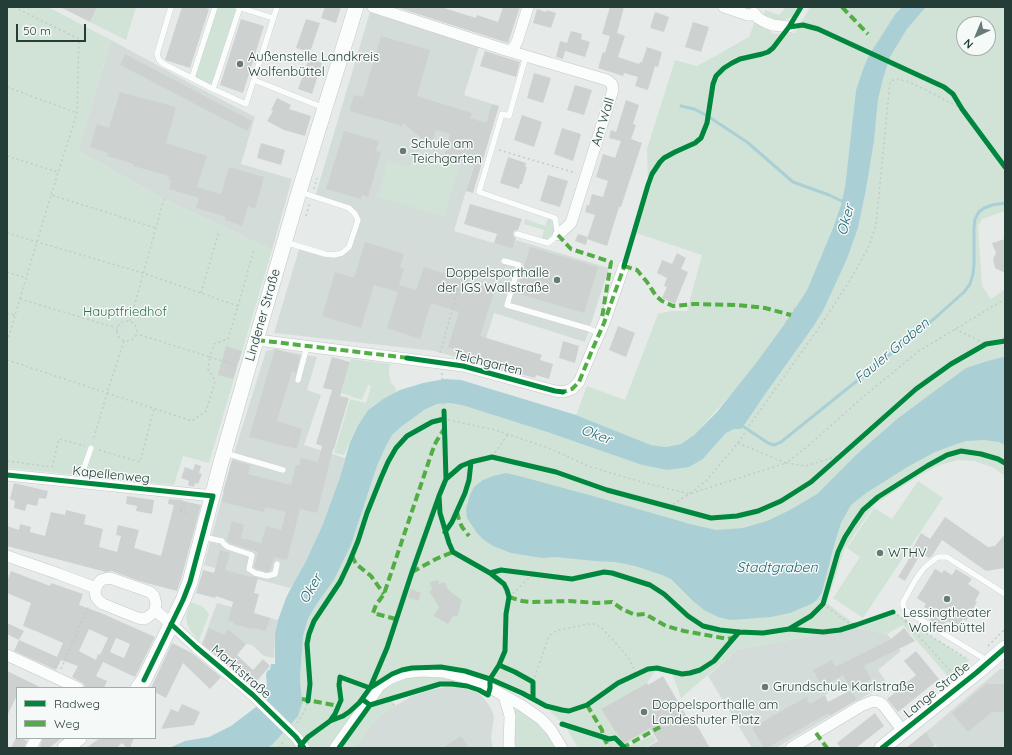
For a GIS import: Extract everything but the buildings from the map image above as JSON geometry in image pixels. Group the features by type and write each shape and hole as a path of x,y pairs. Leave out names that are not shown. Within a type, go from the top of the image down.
{"main road":[{"name":"Lindener Straße","path":"139,687 144,680 172,624 190,582 248,368 324,108 356,7"},
{"name":"Lange Straße","path":"882,748 1005,648"},
{"path":"65,748 78,739"}],"street":[{"name":"Am Wall","path":"373,7 509,51 607,80 612,84 613,90 571,224 558,235"},
{"path":"509,51 517,42 528,7"},
{"path":"724,7 748,15 752,15 756,10"},
{"path":"756,10 758,18 765,22 773,25 789,27"},
{"name":"Teichgarten","path":"257,340 439,366 463,366 555,392 564,392 572,389 579,382 600,334 624,266"},
{"name":"Kapellenweg","path":"7,475 213,496"},
{"path":"7,556 96,588"},
{"path":"111,578 150,592 154,596 156,604 155,610 144,619 138,618 103,604 96,597 96,588 101,580 111,578"},
{"name":"Marktstraße","path":"155,610 253,695 297,741"},
{"path":"7,655 59,682 75,687"},
{"path":"335,748 368,704 380,685 391,678 404,673 421,671 443,672 466,678 490,688 521,705 541,720 551,730 562,748"},
{"path":"504,696 510,716 510,748"},
{"path":"791,748 861,706 873,701 883,705 903,731"},
{"path":"31,748 36,739"}],"lane":[{"path":"171,7 156,54 159,60 213,89 246,104 277,7"},
{"path":"192,78 215,7"},
{"path":"213,89 239,7 274,18"},
{"path":"517,234 548,243 558,235 555,218 479,192 502,114 509,116 526,56"},
{"path":"254,80 324,108"},
{"path":"285,242 325,254 334,255 342,253 350,247 358,220 355,214 349,208 300,192"},
{"path":"504,261 519,265 507,305 590,329 600,334"},
{"path":"298,380 307,346"},
{"path":"79,482 80,475 91,448"},
{"path":"224,452 283,470"},
{"path":"202,537 222,541 228,547 252,555 248,569 255,573 267,576 275,574 278,564"},
{"path":"989,662 905,610 902,602 924,568 938,557 947,557 1005,594"}],"path":[{"path":"7,342 77,113 79,39 14,7"},
{"path":"669,507 706,481 738,443 823,322 852,277 869,246 876,225 890,82 897,79 909,82 962,109"},
{"path":"7,87 77,113"},
{"path":"492,148 586,176"},
{"path":"7,156 58,172"},
{"path":"51,195 156,228"},
{"path":"130,321 164,199"},
{"path":"201,293 219,232"},
{"path":"7,233 143,273 238,306"},
{"path":"7,360 192,421 206,411 215,381 208,369 210,357 214,344 228,339 254,249"},
{"path":"7,272 26,278"},
{"path":"444,411 439,366 460,283"},
{"path":"20,299 117,328"},
{"path":"297,724 302,718 308,700 310,684 307,644 309,634 314,621 346,569 381,478 396,448 407,436 432,422 444,419 495,430 549,448 588,466 689,494 786,463 919,351 1005,299"},
{"path":"786,322 795,308"},
{"path":"7,313 15,315"},
{"path":"130,321 136,326 136,334 132,340 124,341 118,336 117,328 122,322 130,321"},
{"path":"955,329 986,344"},
{"path":"136,334 248,368"},
{"path":"91,448 124,341"},
{"path":"7,461 52,467 59,439 140,462 154,408"},
{"path":"492,457 508,434"},
{"path":"738,443 786,463 806,466 843,454"},
{"path":"183,511 184,508 186,508"},
{"path":"180,510 188,512"},
{"path":"509,596 532,575"},
{"path":"59,682 96,588"},
{"path":"824,604 853,626"},
{"path":"893,612 969,660"},
{"path":"903,619 953,674"},
{"path":"533,682 548,638 552,633 559,630 588,624 595,624 602,628 614,641 630,660 635,675"},
{"path":"330,721 341,700 339,685 340,677 370,688"},
{"path":"368,704 370,705 390,700 440,684 446,684"},
{"path":"302,694 302,704"},
{"path":"390,700 395,706"},
{"path":"279,748 308,737 330,721 350,712"},
{"path":"615,738 618,735"}],"shaded area":[{"name":"Schule am Teichgarten","path":"370,12 479,47 464,95 492,104 454,231 513,249 516,240 609,268 585,342 494,313 478,364 435,351 274,333 300,246 334,255 349,247 358,220 349,208 315,197"},
{"path":"111,40 255,117 241,164 292,179 272,250 164,199 78,151"},
{"path":"275,349 317,357 307,390 321,395 304,445 345,458 340,477 323,524 305,563 290,588 204,565 232,460 266,351"},
{"path":"217,603 278,620 275,634 274,658 264,656 252,645 246,644 241,650 233,643 218,659 202,645"},
{"name":"Grundschule Karlstraße","path":"855,628 887,634 901,651 878,670 887,683 857,701 847,683 820,698 830,716 776,748 752,748 708,676 738,649"},
{"path":"1000,669 1005,669 1005,748 938,748 926,732"},
{"path":"451,686 476,692 482,696 491,708 494,716 491,738 493,748 354,748 375,720 385,712 412,696 430,690"}],"green space":[{"name":"Hauptfriedhof","path":"7,7 48,7 111,40 78,151 164,199 272,250 239,362 233,364 237,369 209,463 183,456 174,485 7,468"},
{"path":"97,7 136,7 126,40 90,22"},
{"path":"215,7 240,7 213,89 192,78"},
{"path":"786,7 798,7 792,17 779,22 763,17 765,10 779,15"},
{"path":"810,7 902,7 896,13 869,55 863,69 856,90 845,187 841,205 807,290 786,322 736,389 694,435 681,444 666,447 651,445 576,415 587,386 625,400 658,314 671,311 687,311 702,255 633,232 648,185 647,149 675,60 697,66 749,37 755,21 768,27 773,34 795,33"},
{"path":"926,7 1005,7 1005,211 982,219 978,226 982,286 991,299 1005,289 1005,476 992,467 974,461 958,460 940,465 922,474 875,504 844,550 827,603 856,625 893,612 969,660 953,674 950,679 903,625 887,634 855,628 738,649 681,698 671,671 657,668 647,683 601,709 614,732 616,731 623,744 617,748 578,748 566,727 546,707 522,693 461,668 425,665 401,669 421,671 490,688 488,695 467,686 440,684 391,699 395,706 375,720 354,748 268,748 272,745 302,694 300,679 303,636 308,619 334,580 351,545 377,466 392,435 424,410 437,404 450,403 465,406 550,433 642,465 667,470 703,459 726,433 734,429 741,429 823,311 847,259 858,228 866,190 874,141 878,100 883,79 890,57 907,29"},
{"path":"413,153 459,167 444,217 378,197 388,161 409,167"},
{"path":"549,216 555,218 558,235 548,243 541,241 544,230 524,224 525,219 545,226"},
{"path":"351,359 391,364 389,367 389,373 391,383 395,387 396,392 369,409 358,424 344,455 334,453 350,399 366,403 371,386 368,385 362,400 341,393"},
{"name":"WTHV","path":"918,481 943,498 863,618 833,598 860,557 847,548 874,508 892,519"},
{"path":"190,602 202,606 209,614 199,641 190,630 187,623 186,616"},
{"path":"521,705 562,748 510,748 510,716"},
{"path":"655,725 656,727 624,745 623,744"},
{"path":"653,735 656,741 644,748 625,748"}],"water":[{"name":"Oker","path":"902,7 926,7 907,29 890,57 883,79 878,100 874,141 866,190 858,228 847,259 823,311 741,429 734,429 726,433 703,459 689,467 667,470 642,465 550,433 465,406 450,403 437,404 424,410 392,435 377,466 351,545 334,580 308,619 303,636 300,679 302,704 298,716 268,748 169,748 185,741 209,737 231,726 256,707 269,694 265,689 267,686 266,674 268,670 270,670 271,664 275,664 275,634 278,620 286,598 305,563 323,524 340,477 350,442 358,425 368,410 383,399 400,390 423,383 445,379 461,380 576,415 651,445 666,447 681,444 694,435 717,412 756,363 807,290 841,205 845,187 856,90 863,69 869,55 896,13"},
{"name":"Stadtgraben","path":"1005,357 1005,445 999,442 984,440 966,441 954,445 935,452 909,466 866,493 851,505 841,523 822,592 817,600 790,613 771,617 730,620 718,617 704,610 671,579 662,575 635,566 615,562 555,557 542,558 511,553 493,546 484,540 477,533 467,518 466,509 474,487 483,480 506,473 716,530 743,528 767,521 790,510 817,494 857,454 897,419 966,368"}],"waterway":[{"name":"Oker","path":"681,106 694,109 706,115 747,142 793,182 846,203"},
{"name":"Fauler Graben","path":"741,425 768,443 774,445 781,442 935,318 964,292 970,284 974,264 975,219 979,212 992,205 1005,203"}],"marked path":[{"path":"842,7 868,34"},
{"path":"558,235 571,249 611,262 602,318"},
{"path":"559,392 572,389 579,382 604,323 625,264"},
{"path":"624,266 637,270 656,296 662,301 673,306 694,304 737,305 765,308 791,315"},
{"path":"257,340 409,358"},
{"path":"396,619 373,613 376,605 384,594 432,452 444,429"},
{"path":"457,512 462,527 469,536"},
{"path":"412,572 453,552"},
{"path":"352,556 356,564 371,576 384,594"},
{"path":"509,597 532,602 612,602 635,615 645,614 666,626 728,639 735,637"},
{"path":"302,699 339,706"},
{"path":"587,705 602,730 603,736 609,748"},
{"path":"622,748 660,727"},
{"path":"816,733 827,748"}],"cycle path":[{"path":"624,266 652,174 664,158 695,143 701,138 707,123 713,84 716,76 724,68 740,59 762,54 773,48 789,27 801,7"},
{"path":"789,27 803,25 818,29 944,87 953,94 962,109 1005,167"},
{"path":"446,479 461,466 492,457 556,472 607,490 711,518 737,516 758,511 781,501 811,482 916,389 951,364 986,344 1005,341"},
{"path":"407,358 463,366 563,392"},
{"path":"370,688 387,648 412,572 446,479 444,411"},
{"path":"308,701 310,684 307,644 309,634 314,621 340,582 349,563 367,513 388,462 396,448 407,436 432,422 444,419"},
{"path":"439,496 440,513 453,552 490,573 501,570 572,579 604,572 612,573 650,585 664,594 688,616 703,626 720,630 763,633 789,629 811,616 823,604 838,552 845,537 863,510 878,497 927,466 947,455 961,451 981,454 998,459 1005,463"},
{"path":"445,532 452,522 465,493 469,480 471,462"},
{"path":"7,475 213,496 190,582 183,600 144,680"},
{"path":"301,748 300,746 308,737 330,721 349,712 362,699 370,705 440,684 467,686 488,695 490,679 499,665 505,651 506,614 509,597 504,584 490,573"},
{"path":"789,629 823,632 840,630 893,612"},
{"path":"171,624 253,695 296,737 304,748"},
{"path":"362,699 370,688 392,674 412,668 441,667 465,671 490,679 522,693 546,706 569,711 587,705 618,683 648,669 657,668 682,674 700,670 714,661 739,632"},
{"path":"882,748 1005,648"},
{"path":"499,665 533,682 533,699"},
{"path":"330,721 341,700 339,685 340,677 370,688"},
{"path":"339,748 370,705"},
{"path":"562,724 609,739 615,738 624,747"}],"place":[{"name":"Außenstelle Landkreis Wolfenbüttel","path":"240,64"},
{"name":"Schule am Teichgarten","path":"403,151"},
{"name":"Doppelsporthalle der IGS Wallstraße","path":"557,280"},
{"name":"WTHV","path":"880,553"},
{"name":"Lessingtheater Wolfenbüttel","path":"947,599"},
{"name":"Grundschule Karlstraße","path":"765,687"},
{"name":"Doppelsporthalle am Landeshuter Platz","path":"644,712"}]}
